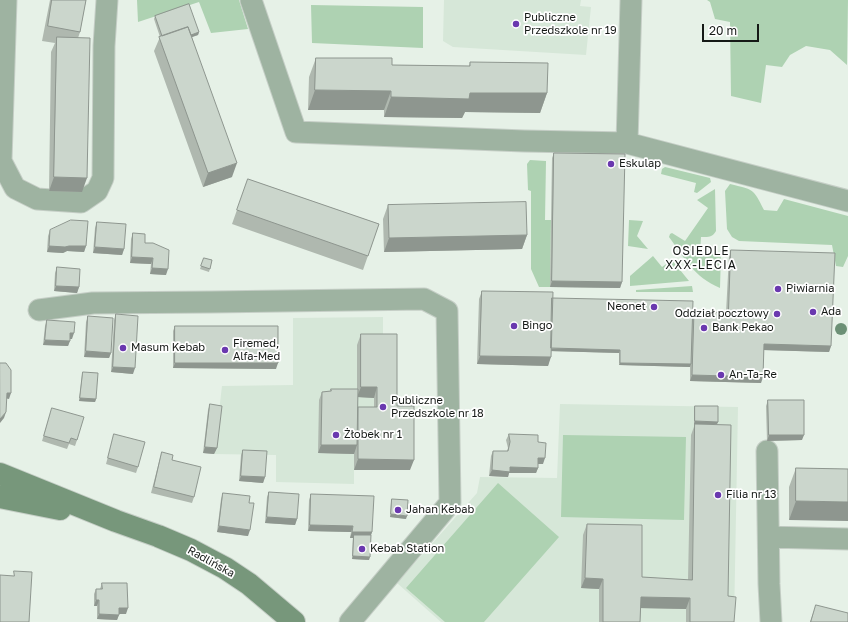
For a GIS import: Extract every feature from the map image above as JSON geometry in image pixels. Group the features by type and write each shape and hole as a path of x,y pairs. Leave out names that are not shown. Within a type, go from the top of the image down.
{"street":[{"path":"6,0 1,161 15,188 37,199 82,202 97,191 103,178 104,46 106,0"},
{"path":"251,0 296,132 524,141 627,143 848,201"},
{"path":"627,143 630,0"},
{"path":"39,310 93,303 424,299 447,311 450,503 350,622"},
{"path":"767,451 771,622"},
{"name":"Radlińska","path":"0,474 191,550 225,568 249,584 294,622"},
{"name":"Radlińska","path":"0,497 116,521"},
{"path":"769,537 848,539"}],"shaded area":[{"name":"Publiczne Przedszkole nr 19","path":"444,0 581,0 580,6 591,7 586,55 453,47 443,41"},
{"path":"383,317 383,345 393,417 410,417 410,470 354,470 354,484 276,482 276,455 214,454 222,386 293,385 293,318"},
{"path":"560,404 738,407 734,622 441,622 397,583 477,493 480,477 557,478"}],"green space":[{"path":"137,0 239,0 248,29 211,33 199,2 138,22"},
{"path":"707,0 848,0 847,65 830,50 806,46 790,55 782,67 766,65 761,103 731,96 730,22 715,19 710,2"},
{"path":"311,5 423,7 423,48 312,43"},
{"path":"530,160 546,161 545,220 551,220 550,287 539,287 531,269 531,191 528,190 527,164"},
{"path":"665,167 710,178 711,182 697,193 694,192 696,183 661,174 662,169"},
{"path":"730,184 752,191 764,210 777,211 784,199 848,216 848,256 843,267 836,266 832,245 739,241 732,237 727,229 725,191"},
{"path":"715,189 716,231 711,236 701,237 700,253 721,254 720,288 711,284 691,267 669,237 672,233 685,241 708,208 697,200"},
{"path":"629,220 643,221 637,236 648,249 628,246"},
{"path":"653,256 662,267 672,260 689,281 630,286 630,276"},
{"path":"692,286 693,292 636,292 636,290"},
{"path":"563,435 686,437 684,520 561,517"},
{"path":"498,483 559,537 484,622 445,622 406,588"}],"building":[{"path":"52,0 86,0 80,32 48,26"},
{"path":"189,4 199,32 191,35 188,27 162,36 155,16"},
{"path":"188,27 237,163 208,173 159,37"},
{"path":"57,37 90,38 87,178 54,177"},
{"path":"316,58 392,58 392,65 470,66 470,62 548,63 547,93 470,93 469,99 391,97 391,91 315,90"},
{"path":"554,153 625,154 622,282 552,281"},
{"path":"248,179 379,224 368,256 237,210"},
{"path":"526,202 527,235 389,238 388,205"},
{"path":"71,220 88,221 86,246 49,246 50,230"},
{"path":"97,222 126,224 124,249 95,247"},
{"path":"133,233 145,234 145,243 153,243 169,250 168,269 152,268 153,258 132,257"},
{"path":"731,250 835,253 831,346 764,344 763,377 692,375 694,311 728,313"},
{"path":"204,258 212,260 210,269 201,266"},
{"path":"57,267 80,269 79,287 56,286"},
{"name":"Bingo","path":"482,291 553,292 551,357 480,356"},
{"path":"552,298 693,301 691,364 620,363 620,350 551,348"},
{"path":"116,314 138,316 135,368 113,367"},
{"path":"88,316 113,318 111,353 86,351"},
{"path":"47,320 75,322 74,333 70,333 70,341 45,340"},
{"name":"Firemed, Alfa-Med","path":"175,326 278,326 278,363 175,363"},
{"name":"Publiczne Przedszkole nr 18","path":"361,334 397,334 397,406 414,406 414,460 358,459 358,407 377,407 377,387 361,387"},
{"path":"0,363 6,363 11,370 11,393 7,393 6,412 0,419"},
{"path":"83,372 98,373 96,399 80,398"},
{"name":"Żłobek nr 1","path":"331,389 358,389 357,445 321,445 322,392 331,391"},
{"path":"768,400 804,400 804,435 769,435"},
{"path":"210,404 222,406 217,448 205,447"},
{"path":"695,406 718,406 718,422 695,421"},
{"path":"52,408 84,417 77,440 71,438 69,443 44,436"},
{"path":"695,424 731,425 728,596 736,597 734,622 690,622 690,598 641,597 640,622 603,622 603,579 585,578 587,524 642,525 642,577 692,580"},
{"path":"114,434 145,442 138,467 108,458"},
{"path":"509,434 538,435 538,442 546,443 545,458 538,458 538,468 510,467 510,472 492,470 493,451 508,451 510,442"},
{"path":"243,450 267,451 265,477 241,476"},
{"path":"162,452 173,455 172,460 201,467 194,497 154,487"},
{"path":"796,468 848,469 848,502 796,501"},
{"path":"269,492 299,494 297,519 267,517"},
{"path":"223,493 250,496 249,503 254,503 250,530 219,526"},
{"path":"311,494 374,496 372,532 352,532 353,526 310,525"},
{"name":"Jahan Kebab","path":"392,499 408,500 407,516 391,514"},
{"path":"354,535 371,535 370,557 353,556"},
{"path":"14,571 32,572 29,622 0,622 0,575 14,576"},
{"path":"102,583 127,583 128,608 119,608 119,615 99,614 99,600 96,600 96,589 102,589"},
{"path":"816,605 848,613 848,622 811,622"}],"place":[{"name":"Publiczne Przedszkole nr 19","path":"516,24"},
{"name":"Eskulap","path":"611,164"},
{"name":"Piwiarnia","path":"778,289"},
{"name":"Neonet","path":"654,307"},
{"name":"Ada","path":"813,312"},
{"name":"Oddział pocztowy","path":"777,314"},
{"name":"Bingo","path":"514,326"},
{"name":"Bank Pekao","path":"704,328"},
{"name":"Masum Kebab","path":"123,348"},
{"name":"Firemed, Alfa-Med","path":"225,350"},
{"name":"An-Ta-Re","path":"721,375"},
{"name":"Publiczne Przedszkole nr 18","path":"383,407"},
{"name":"Żłobek nr 1","path":"336,435"},
{"name":"Filia nr 13","path":"718,495"},
{"name":"Jahan Kebab","path":"398,510"},
{"name":"Kebab Station","path":"362,549"}],"district":[{"name":"OSIEDLE XXX-LECIA","path":"701,258"}]}
